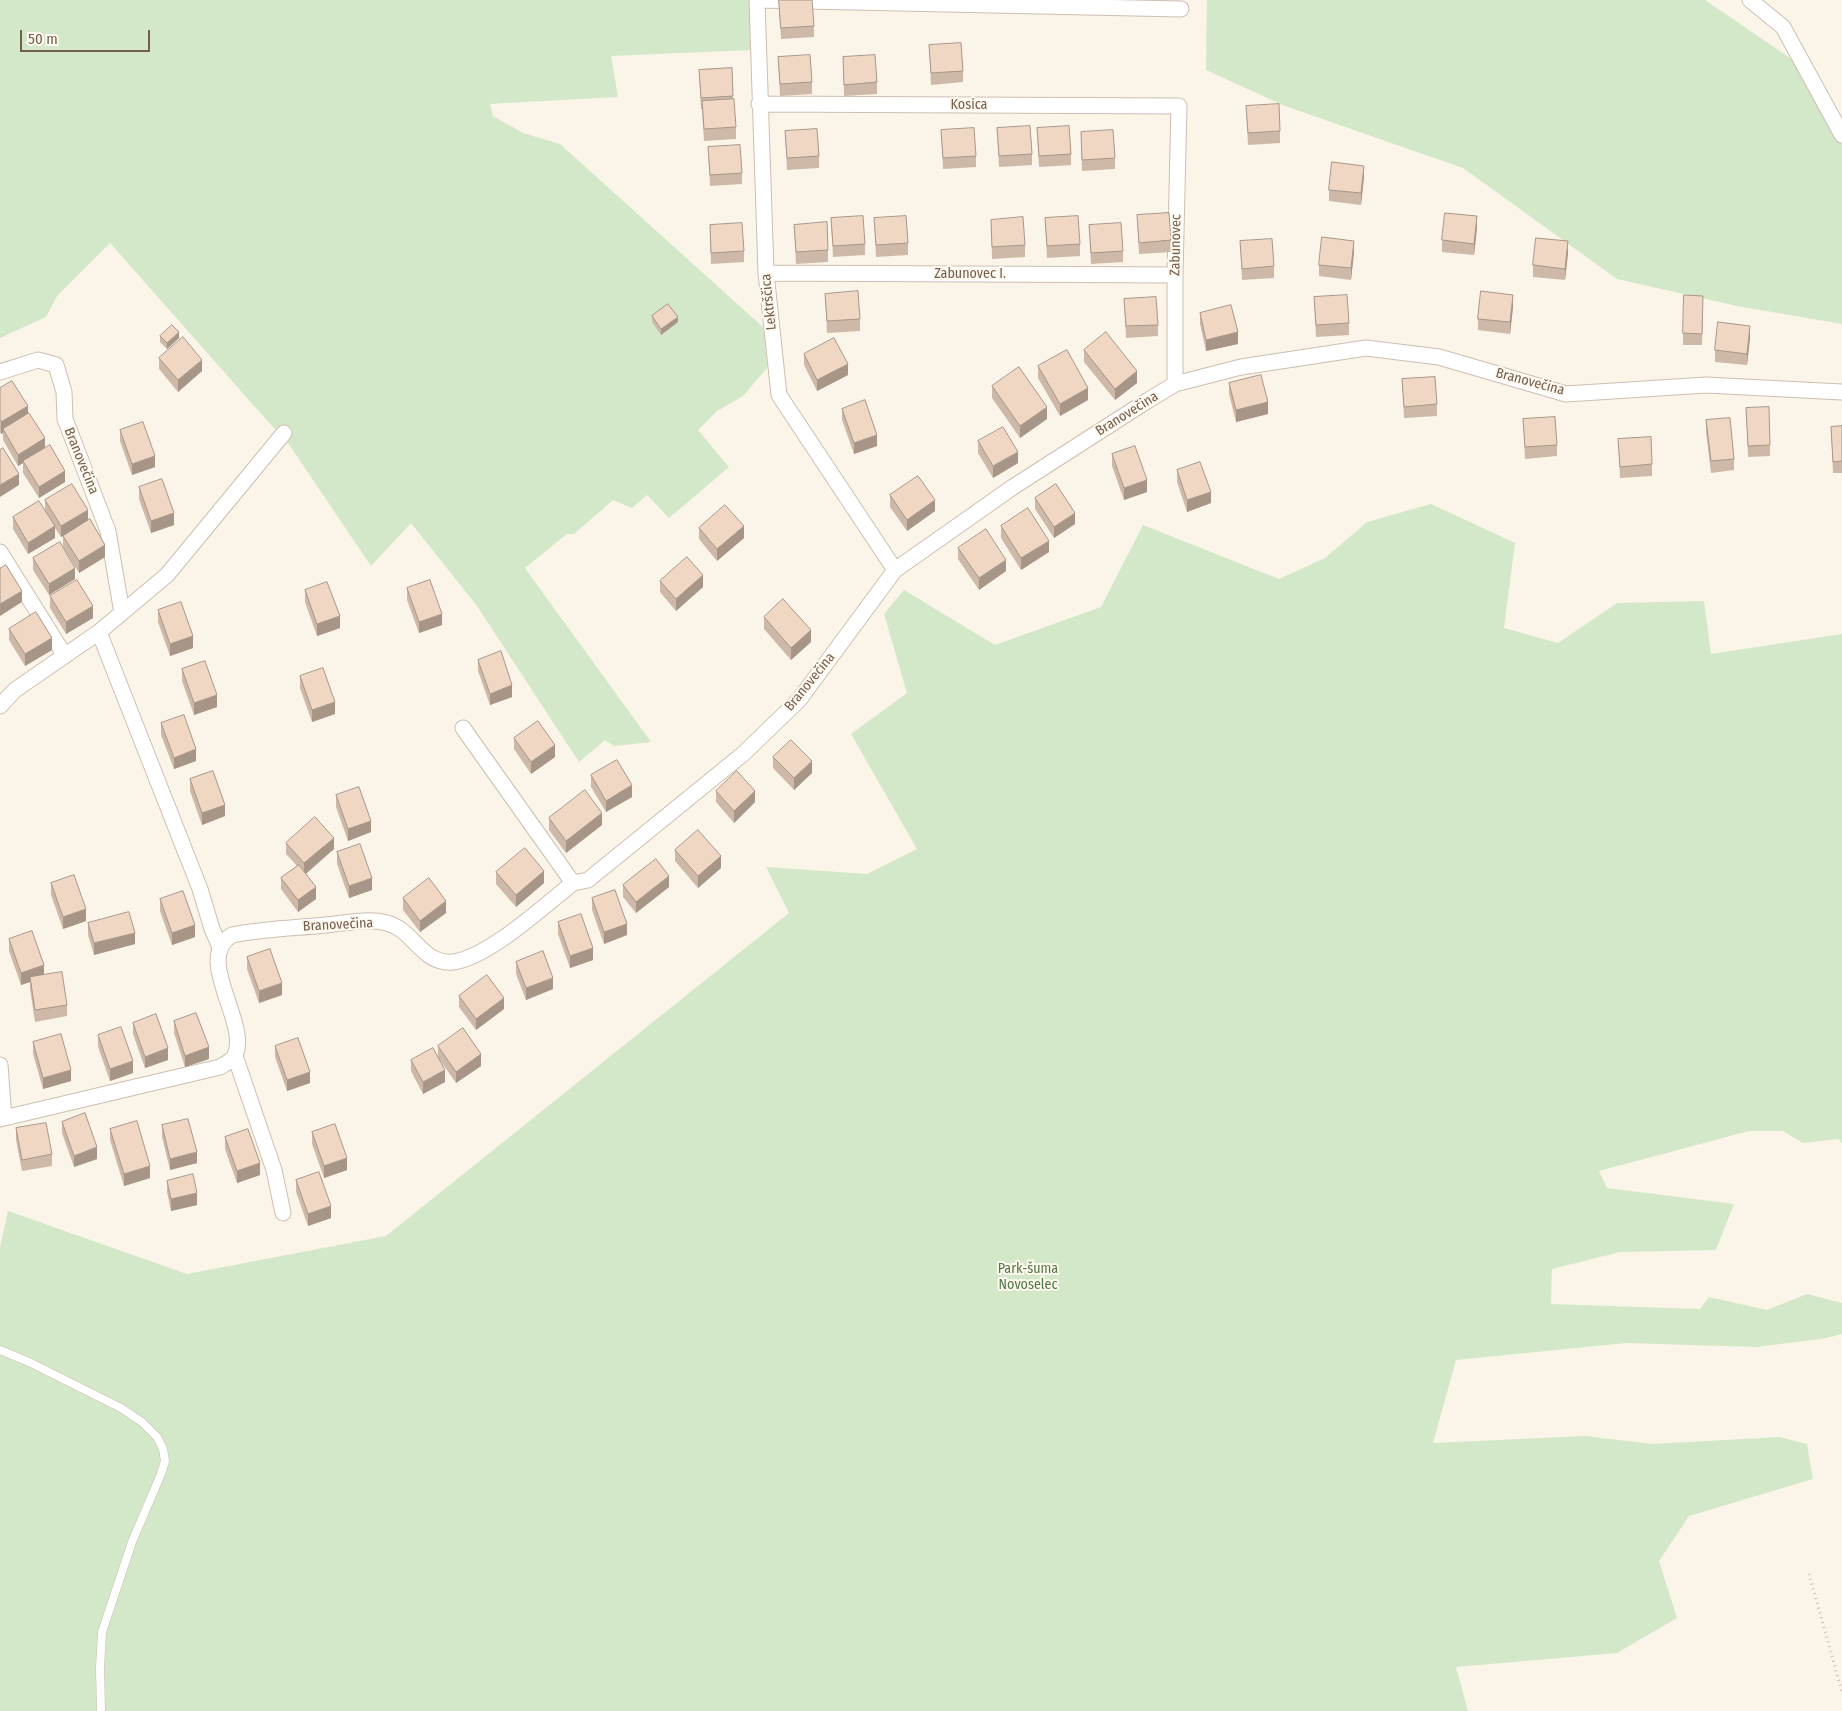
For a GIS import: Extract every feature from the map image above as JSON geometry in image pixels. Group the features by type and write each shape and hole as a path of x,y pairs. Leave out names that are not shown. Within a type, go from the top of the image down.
{"street":[{"path":"757,0 1181,9"},
{"name":"Lektrščica","path":"757,0 766,273 779,395 895,570"},
{"path":"1750,0 1782,27 1842,135"},
{"name":"Kosica","path":"759,104 1179,106"},
{"name":"Zabunovec","path":"1175,384 1175,275 1179,106"},
{"name":"Zabunovec I.","path":"766,273 1175,275"},
{"name":"Branovečina","path":"220,947 225,939 238,934 367,921 388,923 406,934 422,951 437,961 453,962 471,957 495,944 573,883 588,880 604,868 743,754 799,700 895,570 1013,487 1147,400 1175,384 1241,367 1366,348 1439,357 1566,394 1706,385 1842,392"},
{"name":"Branovečina","path":"0,372 38,360 56,365 64,392 65,419 108,531 122,613"},
{"path":"0,706 15,690 99,632 167,575 284,433"},
{"path":"0,552 65,656"},
{"path":"99,632 200,889 212,929 220,947 218,958 219,970 236,1029 238,1044 235,1056 274,1170 283,1213"},
{"path":"463,728 573,883"},
{"path":"0,1065 2,1119 220,1067 235,1056"}],"lane":[{"path":"0,1350 29,1362 121,1408 142,1422 157,1437 163,1449 165,1462 161,1474 132,1542 102,1632 100,1668 101,1711"}],"path":[{"path":"1809,1574 1842,1692"}],"green space":[{"path":"0,0 749,0 751,50 611,56 618,97 490,104 493,116 523,133 560,144 764,328 767,368 743,396 717,411 698,430 729,467 669,518 647,495 632,508 613,500 574,534 567,534 525,568 651,742 614,746 605,740 579,762 477,606 411,523 371,566 286,440 110,243 57,296 46,317 0,338"},
{"path":"1207,0 1705,0 1793,60 1842,135 1842,324 1737,306 1617,279 1463,168 1285,106 1206,70"},
{"name":"Park-šuma Novoselec","path":"1431,504 1515,543 1504,628 1558,643 1617,603 1704,601 1711,654 1842,634 1842,1144 1839,1139 1803,1143 1783,1131 1749,1131 1599,1171 1607,1188 1734,1204 1716,1250 1620,1252 1552,1269 1551,1304 1700,1309 1709,1297 1767,1310 1807,1294 1842,1303 1842,1334 1827,1338 1757,1347 1626,1343 1456,1360 1433,1443 1585,1436 1652,1444 1779,1437 1807,1444 1813,1479 1689,1516 1659,1561 1677,1618 1617,1653 1456,1667 1468,1711 0,1711 0,1247 8,1211 187,1274 386,1236 789,913 766,867 867,874 917,849 851,734 907,693 884,614 904,590 995,645 1101,607 1143,525 1279,579 1325,558 1367,522"}],"building":[{"path":"779,0 812,0 814,26 781,28"},
{"path":"961,43 963,71 931,73 929,45"},
{"path":"810,55 812,82 780,84 778,57"},
{"path":"875,55 877,82 844,85 843,57"},
{"path":"732,68 733,96 701,98 699,70"},
{"path":"734,99 736,127 704,129 702,101"},
{"path":"1279,104 1280,131 1248,133 1246,106"},
{"path":"1030,126 1032,154 999,156 997,128"},
{"path":"1069,126 1071,154 1039,156 1037,128"},
{"path":"974,128 976,156 943,158 941,130"},
{"path":"817,129 819,156 787,158 785,131"},
{"path":"1113,130 1115,158 1082,160 1081,132"},
{"path":"740,145 742,173 710,175 708,147"},
{"path":"1332,162 1364,166 1361,193 1329,190"},
{"path":"1169,213 1171,240 1139,243 1137,215"},
{"path":"1445,213 1477,216 1474,244 1442,240"},
{"path":"863,216 865,244 833,246 831,218"},
{"path":"906,216 908,243 876,245 874,218"},
{"path":"1078,216 1080,244 1047,246 1045,218"},
{"path":"1023,217 1025,245 992,247 991,220"},
{"path":"827,222 828,250 796,252 794,225"},
{"path":"742,223 744,251 711,253 710,225"},
{"path":"1121,223 1123,251 1091,253 1089,225"},
{"path":"1322,237 1354,241 1351,268 1319,265"},
{"path":"1536,238 1568,241 1565,269 1533,265"},
{"path":"1272,239 1274,266 1242,269 1240,241"},
{"path":"858,291 860,319 827,321 825,294"},
{"path":"1481,291 1513,295 1510,322 1478,319"},
{"path":"1347,295 1349,323 1316,325 1314,297"},
{"path":"1684,295 1703,296 1702,334 1683,333"},
{"path":"1156,297 1158,325 1126,326 1124,299"},
{"path":"668,304 678,317 661,329 652,316"},
{"path":"1231,305 1238,332 1206,340 1200,313"},
{"path":"1718,322 1750,326 1747,354 1715,350"},
{"path":"172,325 179,332 167,343 160,336"},
{"path":"1106,332 1137,371 1115,389 1084,350"},
{"path":"183,337 202,360 178,380 159,358"},
{"path":"834,338 848,364 817,380 804,354"},
{"path":"1067,350 1088,388 1060,404 1038,366"},
{"path":"1019,367 1047,407 1020,426 992,386"},
{"path":"1261,375 1268,402 1236,410 1229,383"},
{"path":"1435,377 1437,404 1404,407 1402,379"},
{"path":"12,381 28,406 1,422 0,388"},
{"path":"865,400 877,435 854,443 842,409"},
{"path":"1769,407 1770,445 1748,446 1746,408"},
{"path":"29,413 45,438 18,455 3,429"},
{"path":"1555,417 1557,445 1525,447 1523,419"},
{"path":"1730,418 1734,459 1711,461 1706,420"},
{"path":"143,422 155,456 132,464 120,430"},
{"path":"1842,426 1842,461 1833,462 1831,427"},
{"path":"1003,427 1018,452 993,466 978,441"},
{"path":"1651,437 1652,464 1620,467 1618,439"},
{"path":"50,445 65,471 39,487 23,461"},
{"path":"1135,446 1147,480 1124,488 1112,454"},
{"path":"3,448 19,474 0,485 0,450"},
{"path":"1200,462 1211,492 1187,500 1177,470"},
{"path":"918,476 935,500 907,520 890,495"},
{"path":"162,479 174,513 151,521 139,487"},
{"path":"72,484 88,510 61,526 45,500"},
{"path":"1056,484 1075,513 1054,527 1035,498"},
{"path":"39,501 55,526 28,543 13,517"},
{"path":"725,505 744,526 717,549 699,528"},
{"path":"1028,508 1049,541 1021,558 1001,526"},
{"path":"90,519 105,545 79,561 63,536"},
{"path":"986,529 1006,560 979,578 958,548"},
{"path":"60,542 75,568 49,584 33,558"},
{"path":"687,557 703,575 676,599 660,581"},
{"path":"6,565 22,591 0,604 0,569"},
{"path":"77,580 93,606 66,622 50,596"},
{"path":"430,580 442,614 419,622 407,588"},
{"path":"327,582 340,616 317,624 305,590"},
{"path":"783,599 811,630 791,648 764,617"},
{"path":"181,602 193,636 170,644 158,610"},
{"path":"36,612 52,638 25,654 9,629"},
{"path":"501,651 512,685 490,694 478,660"},
{"path":"205,661 217,695 194,703 182,669"},
{"path":"323,668 335,702 312,710 300,676"},
{"path":"184,715 196,749 174,758 161,723"},
{"path":"538,721 555,745 531,762 514,738"},
{"path":"791,740 812,761 794,778 773,757"},
{"path":"617,760 632,785 606,801 591,775"},
{"path":"213,771 225,805 202,813 190,779"},
{"path":"737,771 755,791 734,811 716,791"},
{"path":"359,787 371,821 348,829 336,795"},
{"path":"585,790 602,813 566,841 549,818"},
{"path":"315,817 334,838 304,863 286,843"},
{"path":"698,830 721,856 698,876 675,850"},
{"path":"360,844 372,878 349,886 337,852"},
{"path":"525,848 544,871 516,895 496,872"},
{"path":"656,859 669,876 636,902 623,885"},
{"path":"299,865 316,887 298,900 281,878"},
{"path":"74,875 86,909 63,917 51,883"},
{"path":"429,878 446,901 420,921 403,898"},
{"path":"615,890 627,924 604,932 592,898"},
{"path":"183,891 195,925 172,933 160,899"},
{"path":"129,912 135,933 94,943 88,923"},
{"path":"581,914 593,948 570,956 558,922"},
{"path":"32,931 44,965 21,973 9,939"},
{"path":"270,949 282,983 259,991 247,957"},
{"path":"543,951 553,978 526,988 516,962"},
{"path":"62,972 67,1005 35,1010 30,977"},
{"path":"487,975 504,998 476,1019 459,996"},
{"path":"196,1013 209,1047 185,1056 174,1021"},
{"path":"156,1014 168,1048 145,1057 133,1023"},
{"path":"121,1027 133,1061 110,1069 98,1035"},
{"path":"463,1028 481,1054 456,1072 438,1046"},
{"path":"61,1034 71,1070 43,1078 33,1042"},
{"path":"298,1038 310,1072 287,1080 275,1046"},
{"path":"433,1048 445,1070 423,1082 411,1060"},
{"path":"85,1113 97,1147 74,1156 62,1122"},
{"path":"188,1119 197,1152 170,1159 162,1125"},
{"path":"137,1121 150,1166 124,1174 110,1129"},
{"path":"46,1123 52,1154 22,1160 16,1128"},
{"path":"335,1124 347,1158 324,1166 312,1132"},
{"path":"248,1129 260,1163 237,1171 225,1137"},
{"path":"319,1172 331,1206 308,1214 296,1180"},
{"path":"193,1174 197,1193 171,1199 167,1181"}]}
